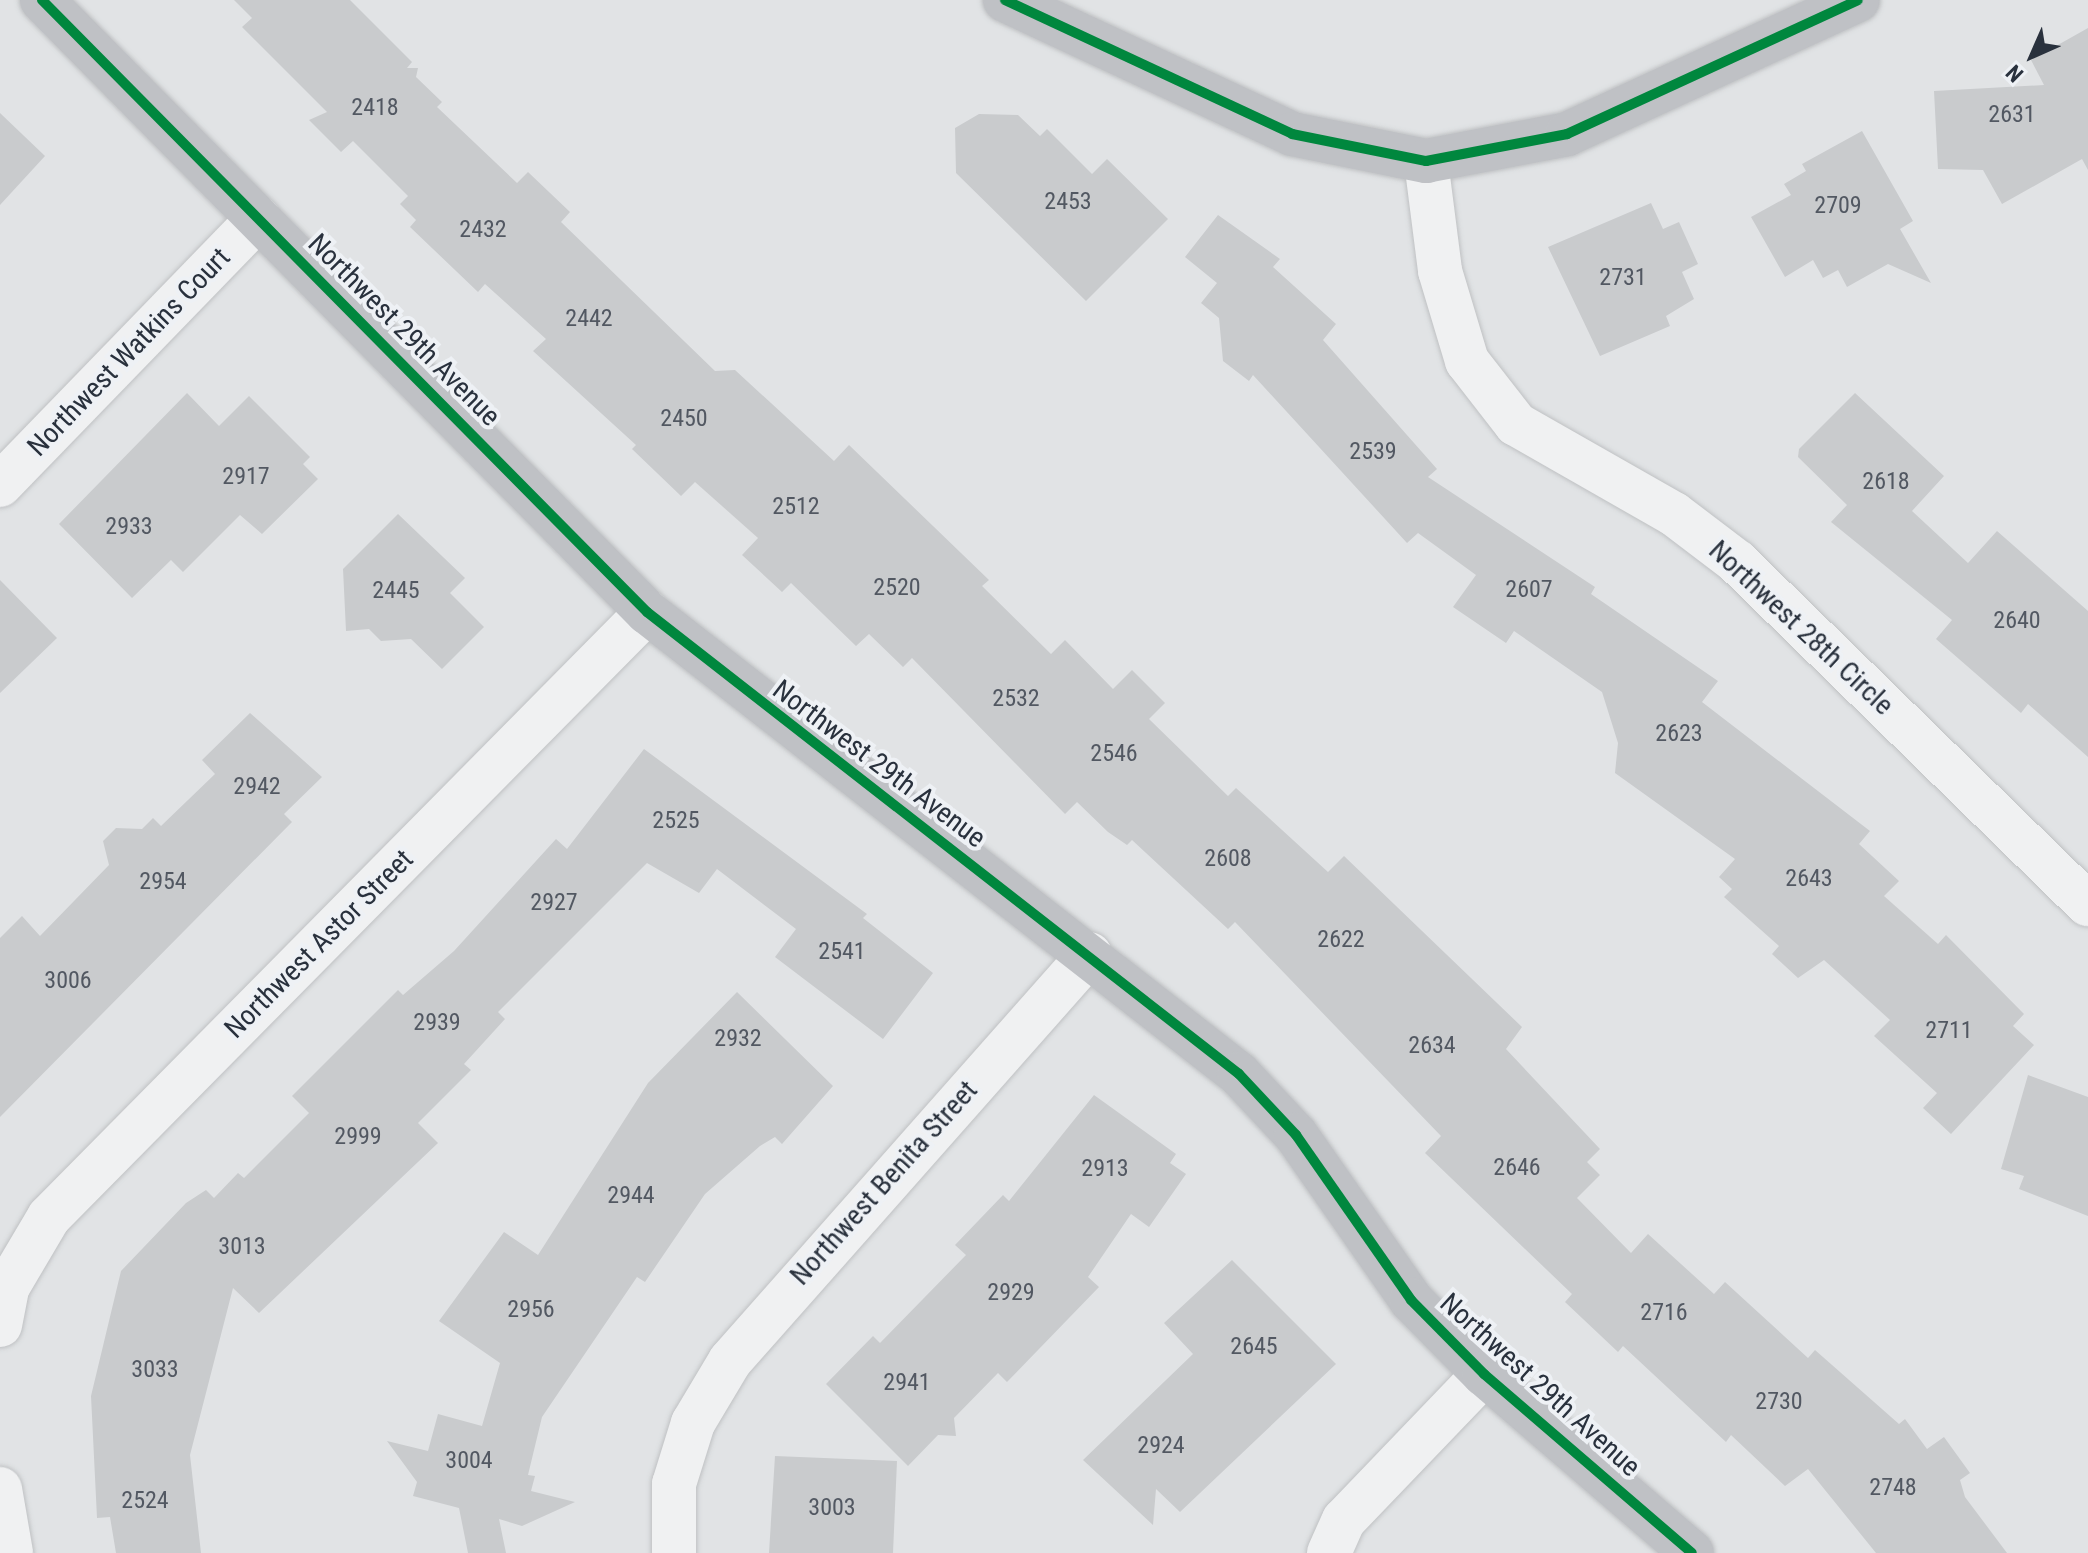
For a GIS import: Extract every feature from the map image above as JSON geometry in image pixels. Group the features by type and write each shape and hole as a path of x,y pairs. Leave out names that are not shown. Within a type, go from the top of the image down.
{"street":[{"name":"Northwest 29th Avenue","path":"42,0 647,612 822,754 1090,954 1239,1074 1296,1135 1411,1300 1484,1374 1692,1553"},
{"path":"1005,0 1292,134 1426,161 1567,134 1858,0"},
{"name":"Northwest 28th Circle","path":"1426,161 1440,271 1467,361 1516,424 1674,514 1737,562 2088,904"},
{"name":"Northwest Watkins Court","path":"0,485 258,219"},
{"name":"Northwest Astor Street","path":"3,1307 49,1217 647,612"},
{"name":"Northwest Benita Street","path":"674,1553 674,1484 693,1423 772,1308 1090,954"},
{"path":"1329,1553 1344,1520 1484,1374"},
{"path":"0,1489 11,1553"}],"building":[{"path":"234,0 350,0 412,62 407,68 418,68 416,77 442,102 437,107 517,183 528,172 570,212 561,222 715,371 735,370 834,461 849,445 989,580 982,586 1051,654 1065,640 1113,689 1132,670 1165,703 1149,719 1228,796 1236,788 1328,872 1344,856 1522,1027 1506,1049 1600,1149 1587,1162 1600,1175 1577,1198 1631,1253 1648,1234 1714,1294 1725,1282 1808,1358 1815,1350 1899,1424 1905,1419 1927,1449 1944,1437 1970,1473 1960,1480 1965,1497 2007,1553 1876,1553 1808,1469 1785,1486 1731,1435 1726,1442 1623,1346 1618,1352 1565,1302 1572,1294 1425,1153 1441,1136 1235,922 1228,929 1132,840 1127,845 1108,832 1077,802 1065,814 912,658 903,667 869,634 856,646 791,583 782,592 742,555 758,538 695,482 681,496 632,449 636,445 533,351 546,339 485,284 478,292 410,227 416,220 400,204 408,196 353,141 341,152 309,120 327,112 242,27 252,18"},
{"path":"2088,28 2088,170 2082,159 2002,204 1983,170 1938,169 1934,91 2044,85 2031,60"},
{"path":"0,113 45,156 0,205"},
{"path":"979,114 1018,115 1040,136 1047,129 1092,174 1107,159 1168,219 1086,301 956,173 955,128"},
{"path":"1862,131 1913,221 1900,229 1931,283 1888,264 1847,287 1838,270 1823,278 1813,260 1785,277 1751,217 1791,195 1784,184 1806,171 1802,164"},
{"path":"1651,203 1663,229 1679,222 1698,264 1682,272 1694,299 1666,316 1670,326 1600,356 1548,247"},
{"path":"1218,215 1280,259 1273,267 1336,324 1323,340 1437,469 1428,477 1595,587 1591,594 1718,681 1702,702 1870,831 1859,844 1899,881 1884,896 1938,944 1946,935 2024,1014 2013,1026 2034,1045 1951,1134 1923,1108 1937,1093 1874,1036 1890,1020 1824,960 1798,978 1772,954 1779,946 1724,897 1732,889 1719,877 1735,859 1615,773 1618,743 1602,692 1514,631 1506,643 1453,607 1476,575 1418,533 1407,543 1253,375 1249,381 1223,361 1219,318 1201,303 1217,283 1185,257"},
{"path":"187,393 219,426 249,396 310,457 303,464 318,479 262,534 240,515 183,572 171,560 132,598 59,524"},
{"path":"1855,393 1944,476 1912,511 1968,563 1997,531 2088,611 2088,757 2028,704 2021,713 1936,639 1952,620 1831,522 1847,505 1798,457 1799,449"},
{"path":"398,514 465,578 450,593 484,627 442,669 411,639 381,641 369,629 346,631 343,569"},
{"path":"0,580 57,638 0,693"},
{"path":"250,713 322,777 284,814 292,822 0,1117 0,938 22,916 40,936 109,865 103,841 116,828 142,829 153,818 161,826 215,774 202,760"},
{"path":"644,749 867,914 863,918 933,973 883,1039 775,957 796,929 717,869 699,893 647,863 498,1012 505,1019 464,1064 471,1070 418,1123 438,1143 259,1313 233,1288 190,1455 201,1553 116,1553 110,1517 97,1518 91,1396 121,1271 186,1203 206,1190 214,1198 238,1173 244,1178 309,1113 292,1096 398,990 403,995 454,951 556,839 567,849"},
{"path":"737,992 833,1086 782,1144 775,1137 760,1146 705,1194 645,1282 637,1277 542,1417 528,1475 535,1476 531,1491 575,1502 522,1526 499,1519 506,1553 468,1553 459,1508 413,1496 417,1482 387,1441 428,1451 438,1414 482,1426 500,1363 439,1321 504,1232 538,1255 648,1083"},
{"path":"2028,1075 2088,1097 2088,1216 2019,1189 2024,1176 2001,1169"},
{"path":"1094,1095 1176,1154 1170,1163 1186,1174 1149,1227 1131,1214 1088,1277 1099,1287 1007,1382 998,1373 954,1418 956,1436 938,1435 908,1466 826,1384 873,1336 880,1343 966,1255 955,1245 1003,1195 1009,1201"},
{"path":"1232,1260 1336,1364 1180,1512 1156,1489 1153,1525 1083,1460 1193,1354 1164,1323"},
{"path":"775,1456 897,1461 893,1553 769,1553"}],"cycle path":[{"path":"42,0 647,612 1239,1074 1296,1135 1411,1300 1484,1374 1692,1553"},
{"path":"1005,0 1292,134 1426,161 1567,134 1858,0"}]}
